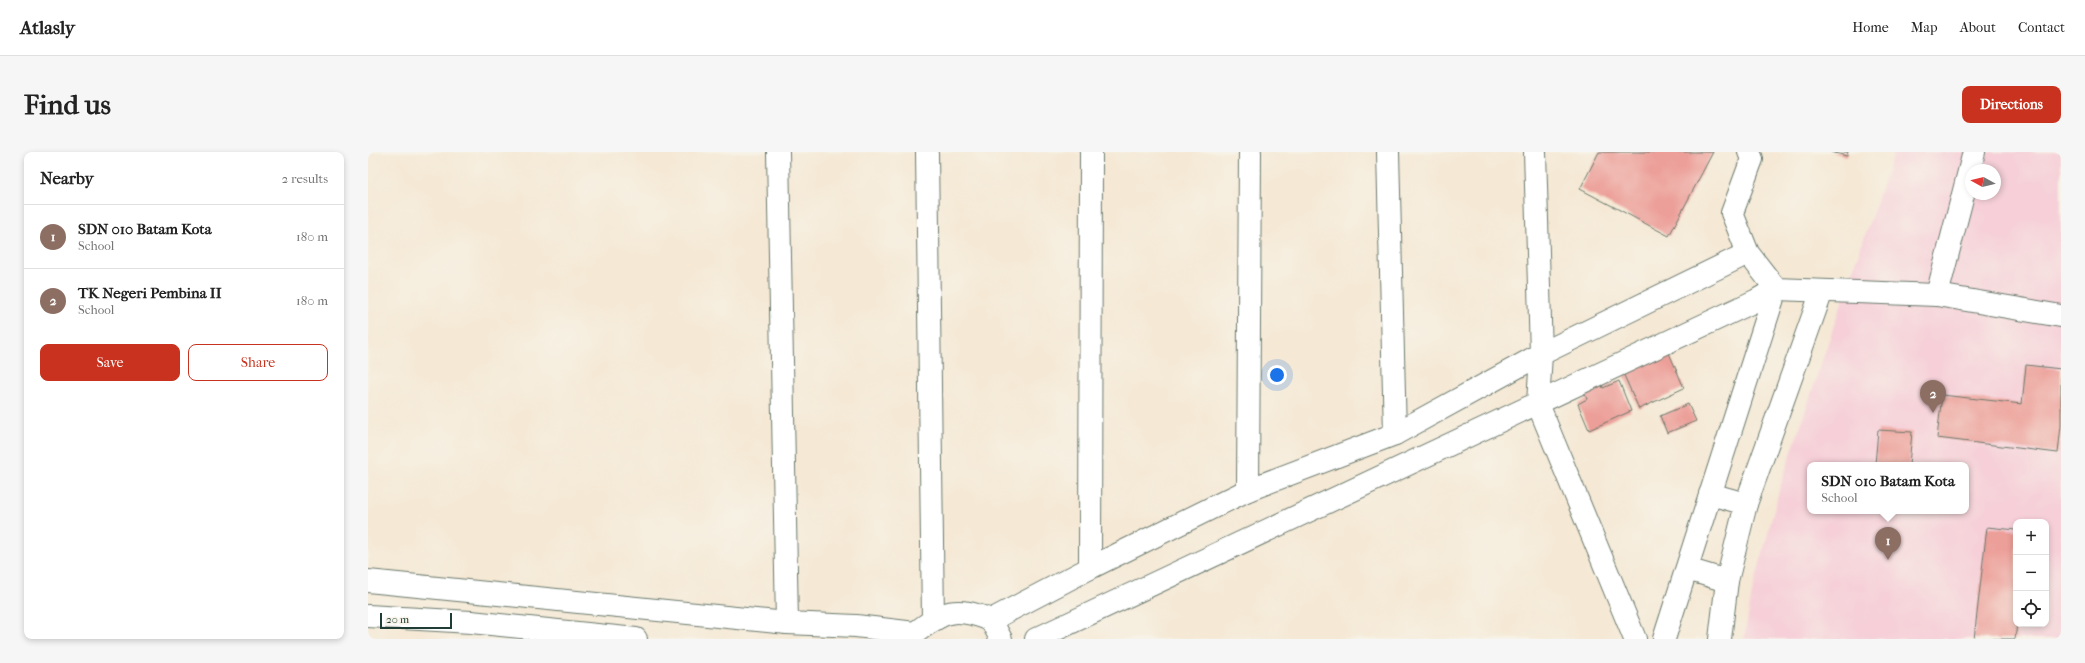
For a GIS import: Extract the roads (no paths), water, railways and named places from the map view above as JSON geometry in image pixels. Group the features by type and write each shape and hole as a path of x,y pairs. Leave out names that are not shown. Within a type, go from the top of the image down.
{"street":[{"path":"778,152 787,623"},
{"path":"927,152 932,620"},
{"path":"1090,568 1091,152"},
{"path":"1248,490 1250,152"},
{"path":"1388,152 1395,434"},
{"path":"1535,152 1541,354 1538,404 1635,639"},
{"path":"1749,152 1752,159 1732,213 1748,253 1776,288"},
{"path":"1937,295 1974,152"},
{"path":"368,581 787,623 856,626 914,636 932,620 950,612 970,612 996,630 1090,568 1248,490 1395,434 1541,354 1748,253"},
{"path":"1664,639 1776,288"},
{"path":"1036,639 1538,404 1757,300 1776,288 1937,295 2061,316"},
{"path":"1720,639 1727,581 1746,504 1822,291"},
{"path":"1710,494 1746,504"},
{"path":"1687,569 1727,581"},
{"path":"368,616 471,631 636,639"}],"place":[{"name":"TK Negeri Pembina II","path":"1933,413"},
{"name":"SDN 010 Batam Kota","path":"1888,560"}]}
